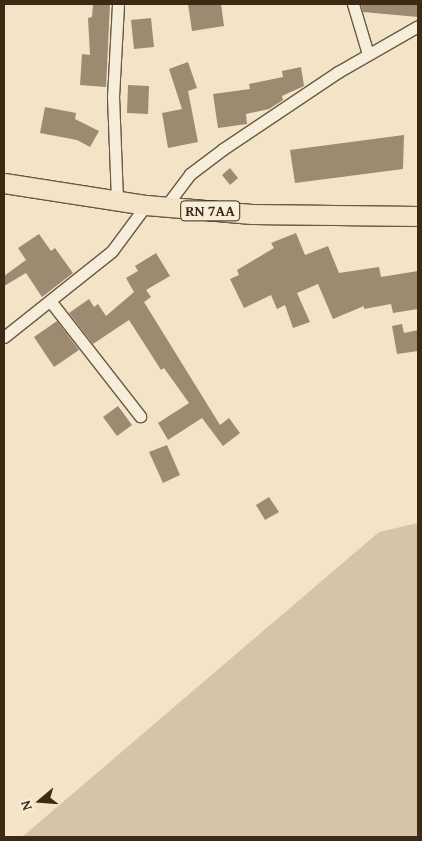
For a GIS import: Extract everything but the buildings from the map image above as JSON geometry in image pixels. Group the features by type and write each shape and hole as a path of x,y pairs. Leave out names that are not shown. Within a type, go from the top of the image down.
{"main road":[{"name":"RN 7AA","path":"4,183 146,205 252,214 418,216"}],"street":[{"path":"117,200 113,97 118,4"},
{"path":"353,4 360,34 368,54"},
{"path":"166,206 190,174 354,62 418,26"},
{"path":"360,34 384,45"},
{"path":"354,62 360,34"},
{"path":"4,337 112,251 146,205"},
{"path":"50,302 140,416"}],"shaded area":[{"path":"418,523 418,837 22,837 379,532"}]}
